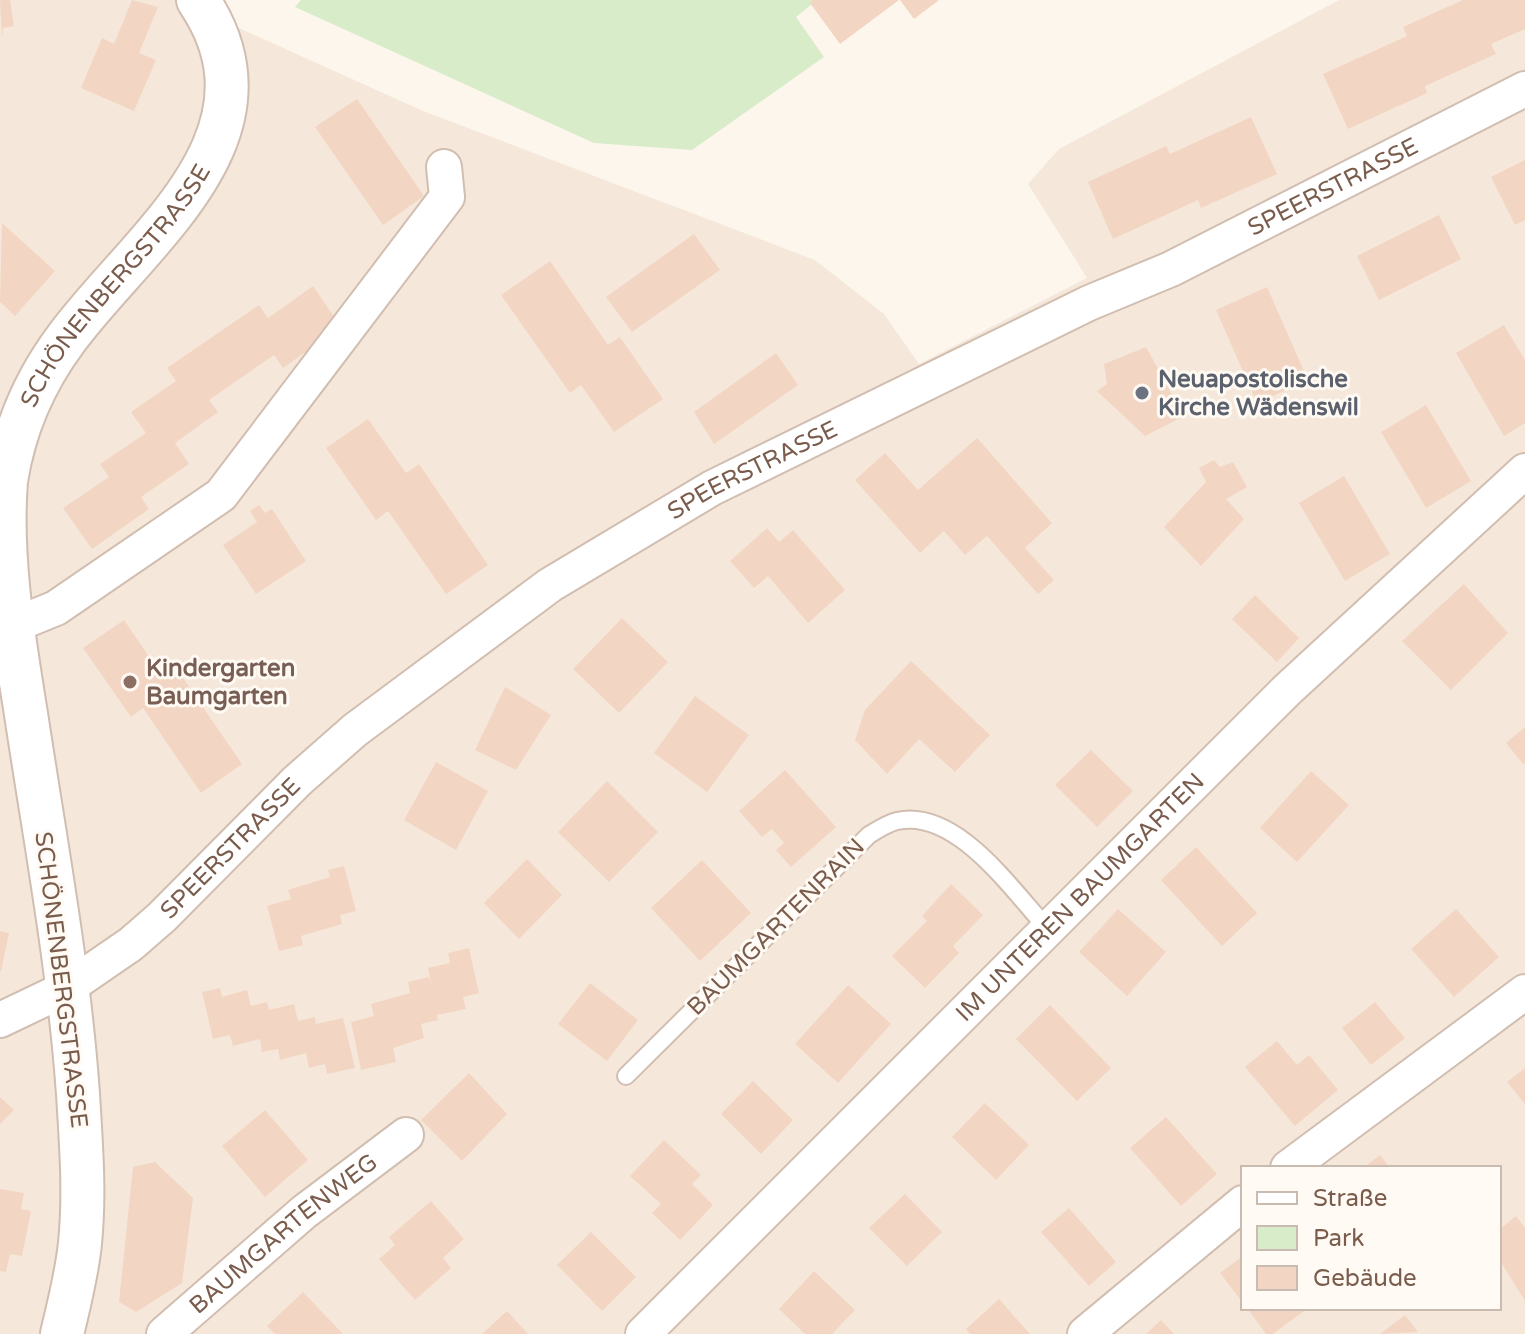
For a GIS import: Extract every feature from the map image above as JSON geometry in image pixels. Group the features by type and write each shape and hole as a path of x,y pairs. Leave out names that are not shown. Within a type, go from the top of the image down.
{"street":[{"name":"SCHÖNENBERGSTRASSE","path":"62,1334 80,1245 83,1160 67,988 12,626 2,518 10,455 33,391 66,339 186,195 217,142 226,100 223,59 209,15 198,0"},
{"name":"SPEERSTRASSE","path":"0,1020 67,988 162,917 297,781 355,730 550,585 712,488 1089,303 1171,269 1525,89"},
{"path":"12,626 56,608 221,495 447,197 444,167"},
{"name":"IM UNTEREN BAUMGARTEN","path":"643,1334 1287,690 1525,471"},
{"path":"1291,1166 1525,992"},
{"name":"BAUMGARTENWEG","path":"164,1334 304,1212 406,1135"},
{"path":"1085,1334 1241,1205"}],"lane":[{"name":"BAUMGARTENRAIN","path":"626,1076 869,835 896,821 932,820 962,838 1047,928"}],"shaded area":[{"path":"0,0 177,0 423,111 815,260 884,314 919,364 1087,278 1028,184 1059,149 1339,0 1525,0 1525,1334 0,1334"}],"green space":[{"path":"301,0 817,0 796,17 824,57 692,150 594,143 295,7"}],"building":[{"path":"0,0 10,0 14,26 3,28 2,39"},
{"path":"132,0 158,7 139,53 156,60 134,111 81,88 102,38 114,44"},
{"path":"813,0 899,0 840,44 810,3"},
{"path":"900,0 939,0 914,19"},
{"path":"1463,0 1525,0 1525,29 1491,44 1496,54 1425,86 1427,93 1348,129 1323,74 1407,36 1403,27"},
{"path":"357,99 424,196 383,225 315,127"},
{"path":"1251,117 1277,174 1201,208 1198,200 1113,239 1088,182 1166,146 1170,154"},
{"path":"1525,160 1525,220 1515,225 1491,177"},
{"path":"1439,215 1461,259 1379,300 1357,256"},
{"path":"2,223 55,271 15,316 0,302"},
{"path":"694,234 720,270 632,332 606,297"},
{"path":"550,261 608,345 620,337 663,399 614,432 581,385 570,393 501,295"},
{"path":"313,286 341,327 283,368 274,355 209,400 218,412 175,443 189,464 141,497 149,509 92,549 63,508 109,477 100,464 146,433 131,412 176,381 167,368 259,305 268,318"},
{"path":"1267,287 1308,380 1257,403 1216,310"},
{"path":"1504,325 1525,360 1525,423 1504,436 1456,353"},
{"path":"1146,347 1184,416 1145,436 1097,391 1107,384 1104,364"},
{"path":"776,353 798,385 714,444 694,412"},
{"path":"1426,405 1471,481 1426,508 1381,432"},
{"path":"368,419 406,473 419,464 488,565 446,594 388,511 376,520 326,448"},
{"path":"977,438 1052,523 1025,548 1054,580 1038,594 987,536 965,555 944,531 920,553 855,480 885,453 918,490"},
{"path":"1214,460 1220,467 1233,462 1247,487 1226,499 1244,519 1201,566 1164,527 1206,482 1199,468"},
{"path":"1344,476 1390,554 1345,581 1299,503"},
{"path":"259,505 265,513 272,509 306,561 256,594 223,545 257,522 250,511"},
{"path":"767,528 779,542 793,530 845,590 808,623 768,576 754,588 730,561"},
{"path":"1464,584 1508,633 1451,690 1402,641"},
{"path":"1255,595 1299,638 1277,662 1232,619"},
{"path":"622,618 668,662 619,713 573,669"},
{"path":"124,620 161,674 174,665 242,764 201,793 143,708 131,717 83,648"},
{"path":"911,661 990,735 955,772 919,739 887,774 855,740 865,710"},
{"path":"505,687 551,715 516,770 475,750"},
{"path":"695,696 749,735 707,792 654,753"},
{"path":"1525,727 1525,763 1523,764 1506,743"},
{"path":"1091,750 1133,791 1097,827 1055,785"},
{"path":"436,762 488,791 456,850 404,820"},
{"path":"785,770 836,827 791,867 776,850 784,843 772,829 762,837 739,811"},
{"path":"1311,771 1349,805 1297,862 1260,828"},
{"path":"607,781 658,832 609,882 558,832"},
{"path":"1196,847 1257,913 1222,946 1161,880"},
{"path":"527,859 562,895 519,939 484,903"},
{"path":"702,860 751,913 700,961 651,908"},
{"path":"344,866 356,911 340,915 342,924 301,936 303,945 279,951 267,906 291,899 288,890 330,877 328,870"},
{"path":"951,884 983,915 953,946 959,953 925,988 892,956 927,921 922,916"},
{"path":"1118,909 1166,952 1127,996 1079,952"},
{"path":"1456,909 1499,957 1454,997 1411,949"},
{"path":"0,931 9,933 1,971 0,971"},
{"path":"469,948 479,993 463,997 466,1009 437,1015 438,1020 421,1024 424,1038 393,1048 396,1062 361,1070 351,1022 374,1016 371,1004 410,993 408,982 429,977 432,987 428,968 450,963 448,953"},
{"path":"590,983 638,1020 607,1061 558,1024"},
{"path":"848,985 891,1024 838,1083 795,1044"},
{"path":"220,988 222,997 247,990 251,1006 267,1002 269,1010 294,1004 298,1021 315,1017 316,1024 343,1018 355,1068 327,1074 325,1064 309,1068 306,1053 280,1060 278,1049 262,1052 260,1039 233,1046 230,1035 213,1039 202,992"},
{"path":"1375,1002 1405,1038 1371,1065 1342,1028"},
{"path":"1050,1005 1111,1068 1077,1101 1016,1039"},
{"path":"1277,1041 1297,1065 1309,1055 1338,1090 1295,1126 1245,1067"},
{"path":"1525,1068 1525,1104 1507,1082"},
{"path":"469,1073 507,1114 462,1161 421,1120"},
{"path":"753,1081 793,1120 761,1154 721,1114"},
{"path":"0,1097 14,1110 0,1124"},
{"path":"985,1103 1029,1145 996,1180 952,1137"},
{"path":"265,1110 308,1160 265,1197 222,1146"},
{"path":"1166,1117 1217,1174 1181,1206 1130,1148"},
{"path":"664,1140 701,1175 692,1184 713,1205 680,1240 652,1213 661,1204 630,1176"},
{"path":"1380,1155 1388,1166 1366,1166"},
{"path":"155,1162 193,1198 182,1283 136,1312 119,1302 133,1167"},
{"path":"0,1189 24,1193 21,1209 31,1211 22,1256 10,1254 6,1272 0,1271"},
{"path":"905,1194 942,1232 907,1266 869,1228"},
{"path":"431,1201 464,1239 443,1258 451,1268 415,1300 379,1259 395,1245 389,1237"},
{"path":"1069,1208 1116,1262 1089,1286 1041,1232"},
{"path":"1516,1216 1525,1228 1525,1301 1501,1262 1501,1228"},
{"path":"591,1232 636,1277 602,1311 557,1265"},
{"path":"1241,1257 1241,1300 1220,1273"},
{"path":"814,1271 855,1310 832,1334 805,1334 779,1309"},
{"path":"303,1292 343,1334 275,1334 267,1326"},
{"path":"999,1299 1030,1334 970,1334 966,1329"},
{"path":"1248,1310 1305,1310 1273,1334 1266,1334"},
{"path":"507,1311 528,1334 482,1334"},
{"path":"1405,1315 1418,1332 1380,1334"},
{"path":"1161,1320 1174,1334 1146,1334"}],"place":[{"name":"Neuapostolische Kirche Wädenswil","path":"1142,393"},
{"name":"Kindergarten Baumgarten","path":"130,682"}]}
